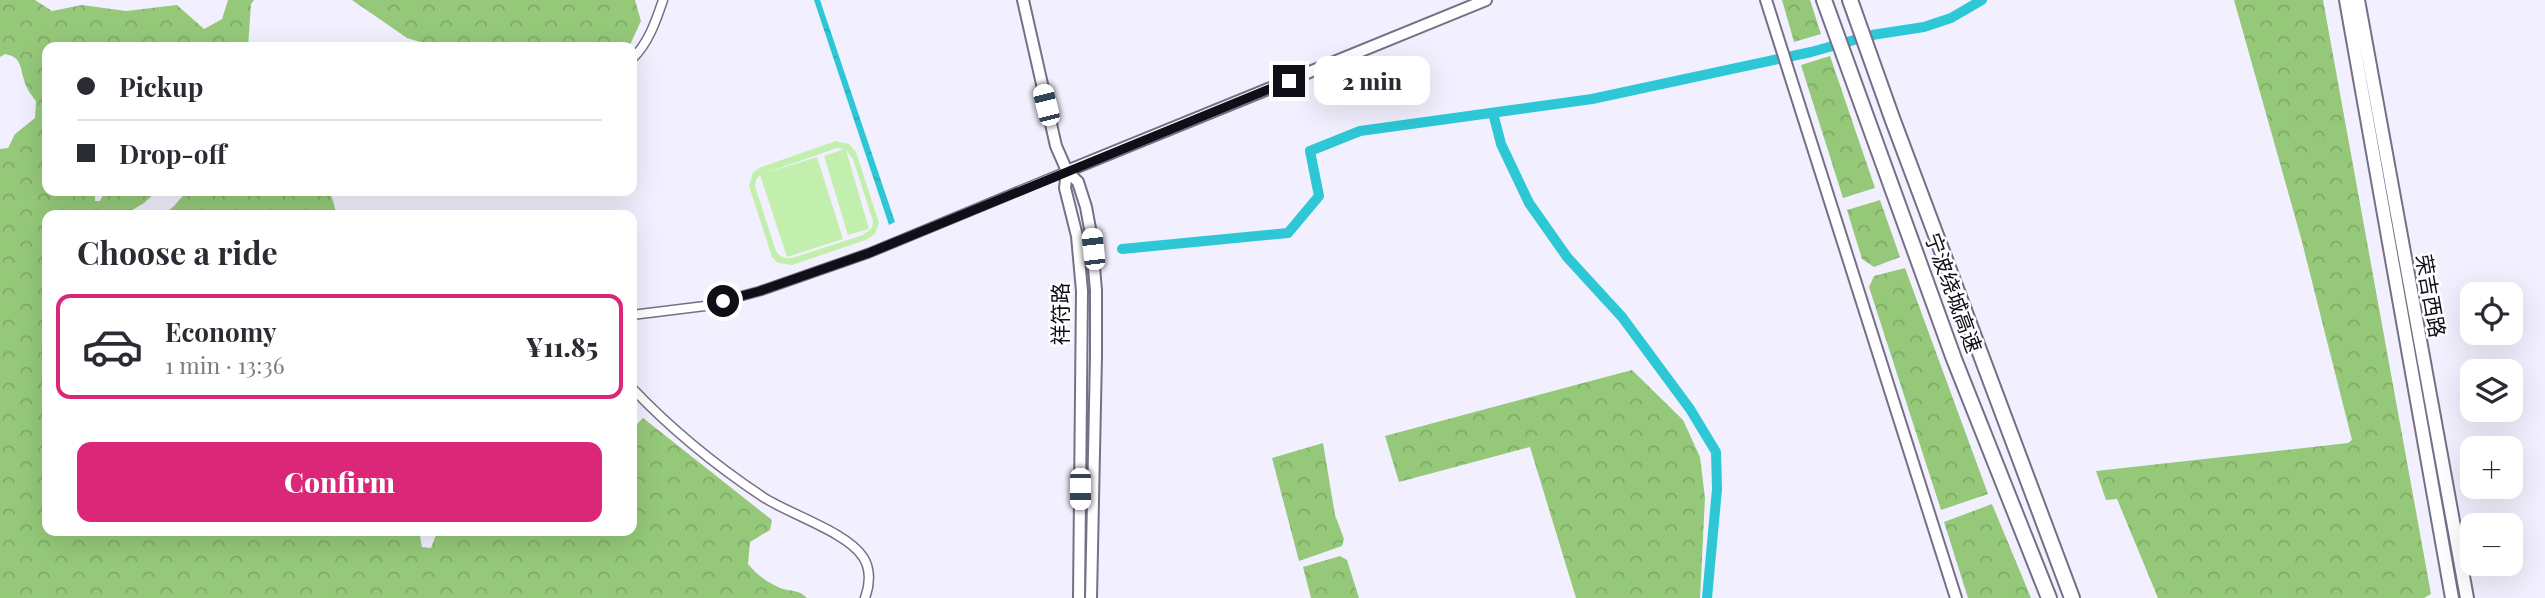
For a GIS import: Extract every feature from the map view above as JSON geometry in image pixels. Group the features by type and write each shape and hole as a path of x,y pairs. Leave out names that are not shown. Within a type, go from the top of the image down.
{"highway":[{"name":"宁波绕城高速","path":"1824,0 1954,359 2049,598"},
{"name":"宁波绕城高速","path":"1850,0 2072,598"}],"main road":[{"path":"1023,0 1056,146 1067,172 1486,0"},
{"path":"1766,0 1956,598"},
{"name":"荣吉西路","path":"2346,0 2452,598"},
{"name":"荣吉西路","path":"2358,0 2467,598"},
{"name":"祥符路","path":"1067,172 1065,188 1077,236 1082,291 1079,598"},
{"name":"祥符路","path":"1067,172 1077,183 1086,207 1095,263 1096,405 1091,598"}],"street":[{"path":"637,52 649,36 663,0"},
{"path":"637,314 705,306 760,291 869,253 1067,172"},
{"path":"637,393 701,453 766,498 852,545 863,557 868,570 869,585 865,598"}],"green space":[{"path":"0,0 35,0 52,11 82,5 126,11 177,5 204,29 222,19 228,0 254,0 251,4 248,42 42,42 42,196 95,196 95,201 100,201 102,196 152,196 132,210 42,210 42,536 420,536 422,547 431,548 436,536 637,536 637,424 643,418 772,520 770,530 750,542 748,564 771,583 807,598 0,598 0,149 8,148 15,134 35,118 36,101 26,86 17,60 5,54 0,57"},
{"path":"352,0 635,0 641,21 631,42 420,42 407,38"},
{"path":"1782,0 1810,0 1821,34 1794,42"},
{"path":"2234,0 2323,0 2431,594 2424,598 2158,598 2117,499 2106,500 2096,471 2348,443 2352,440 2301,238"},
{"path":"1830,56 1875,188 1843,198 1801,65"},
{"path":"836,141 849,144 856,152 879,223 875,234 866,240 792,265 778,263 772,257 749,186 753,172","holes":["837,148 844,149 824,156 848,235 869,229 846,150 853,159 873,221 872,228 863,235 792,258 779,255 755,186 756,180 760,175"]},
{"path":"817,157 843,239 787,257 760,175"},
{"path":"183,196 331,196 336,210 169,210"},
{"path":"1880,200 1900,257 1874,267 1862,259 1847,210"},
{"path":"1905,268 1988,494 1941,510 1869,287 1874,276"},
{"path":"1632,370 1683,420 1700,457 1705,498 1700,598 1576,598 1530,447 1399,482 1385,436"},
{"path":"1323,443 1335,515 1344,539 1342,546 1299,561 1272,458"},
{"path":"1992,504 2031,598 1968,598 1944,522"},
{"path":"1340,556 1347,560 1359,598 1311,598 1303,567"}],"water":[{"path":"814,0 820,0 895,222 889,225"}],"waterway":[{"path":"1122,249 1288,233 1319,196 1310,151 1360,131 1592,99 1811,52 1872,35 1924,27 1951,18 1982,0"},
{"path":"1493,113 1501,144 1529,203 1567,257 1622,317 1690,409 1716,452 1717,489 1707,598"}],"route":[{"path":"723,301 869,253 1289,81"}]}
